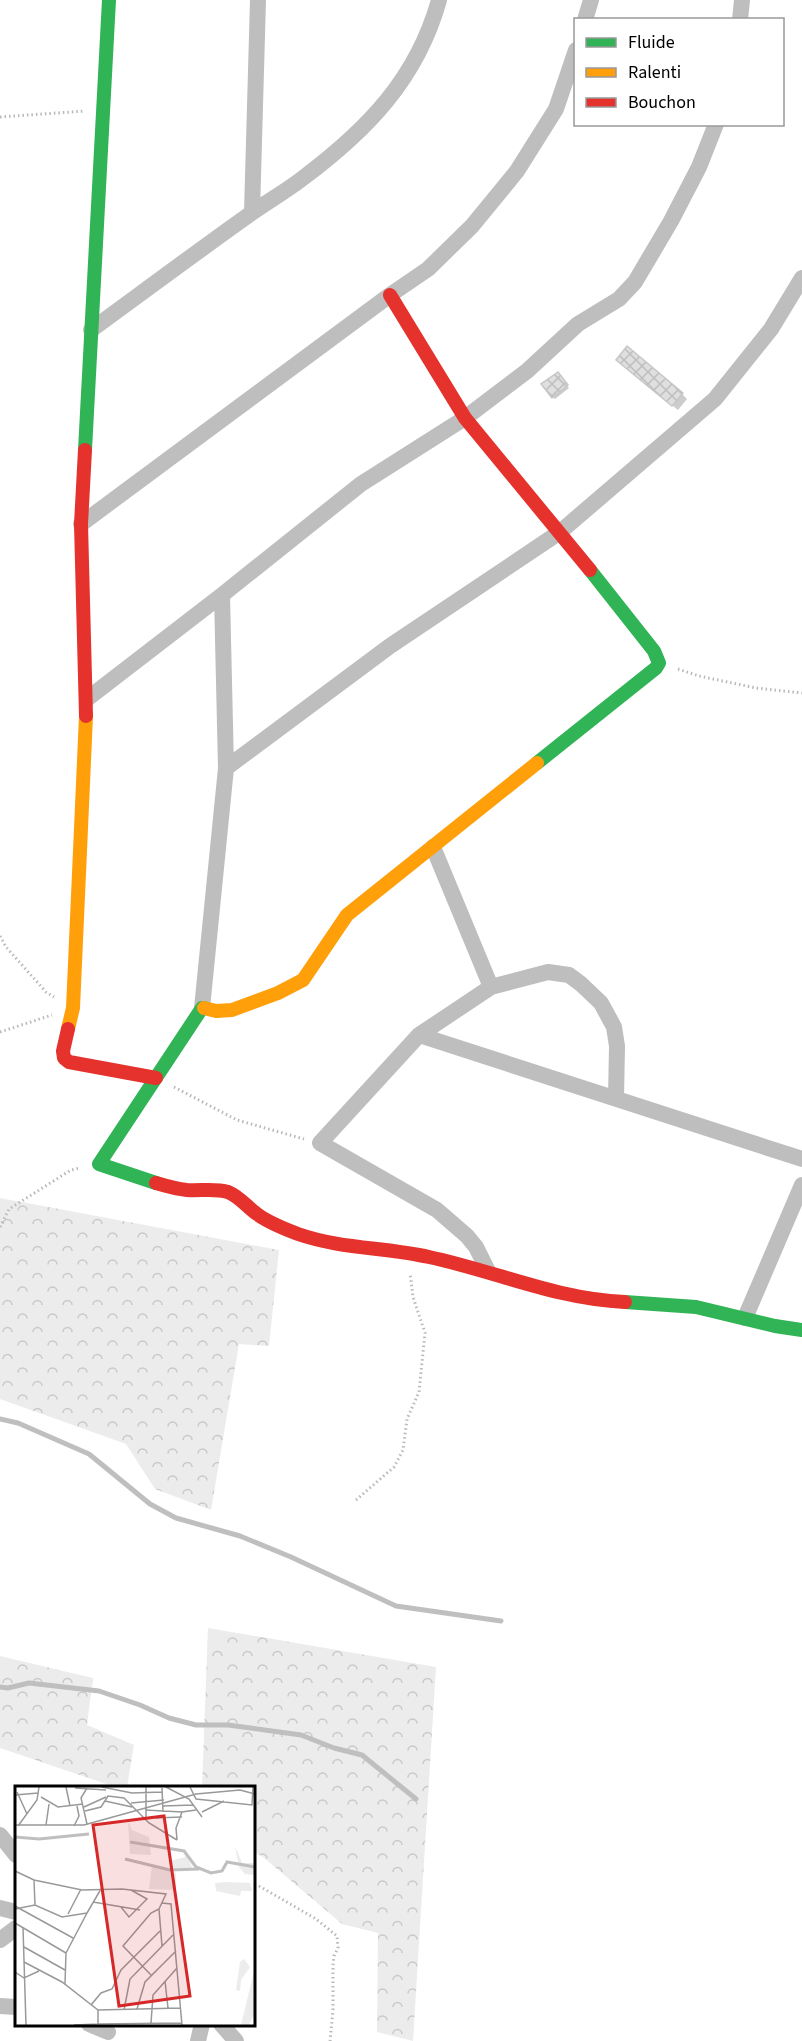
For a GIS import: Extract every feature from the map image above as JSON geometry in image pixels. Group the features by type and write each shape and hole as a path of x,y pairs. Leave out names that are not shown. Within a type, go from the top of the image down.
{"street":[{"path":"109,0 81,524 87,699 73,1008 63,1051 64,1058 69,1062 156,1078"},
{"path":"252,212 258,0"},
{"path":"91,330 252,212 303,178 367,124 408,74 432,24 439,0"},
{"path":"586,18 591,0"},
{"path":"740,18 742,0"},
{"path":"81,524 428,269 472,226 518,171 556,109 574,56"},
{"path":"87,699 361,484 465,418 527,371 578,324 619,299 635,282 671,221 699,167 715,126"},
{"path":"226,768 390,646 560,532 715,399 771,329 802,278"},
{"path":"202,1008 216,1011 232,1010 278,993 303,980 347,915 656,668 659,663 654,651 560,532 465,418 390,295"},
{"path":"222,595 226,768 202,1008 99,1164 183,1189 227,1192 240,1199 260,1216 303,1235 330,1243 365,1250 407,1253 488,1271 531,1287 578,1297 609,1302 682,1305 718,1310 771,1327 802,1330"},
{"path":"433,847 491,987"},
{"path":"488,1271 467,1236 437,1210 320,1143 419,1035 491,987 548,972 569,975 581,984 601,1004 614,1027 617,1046 616,1098"},
{"path":"419,1035 802,1160"},
{"path":"745,1318 802,1185"},
{"path":"0,1835 15,1854"},
{"path":"0,1908 15,1912"},
{"path":"0,1940 15,1929"},
{"path":"0,2006 15,2007"},
{"path":"92,2026 107,2032"},
{"path":"198,2041 202,2026"},
{"path":"222,2026 236,2041"}],"path":[{"path":"0,117 52,115 104,109"},
{"path":"659,663 699,676 756,688 802,693"},
{"path":"0,936 6,947 46,992 73,1008"},
{"path":"0,1032 73,1008"},
{"path":"156,1078 237,1120 320,1143"},
{"path":"0,1227 9,1209 71,1170 99,1164"},
{"path":"356,1500 394,1467 403,1450 407,1419 419,1392 425,1333 413,1297 407,1253"},
{"path":"259,1886 316,1919 337,1936 338,1948 333,1965 330,2041"}],"green space":[{"path":"0,1198 279,1250 269,1346 239,1344 211,1510 155,1489 126,1444 0,1399"},
{"path":"208,1628 436,1667 413,2041 377,2032 378,1933 342,1924 255,1853 255,1786 202,1786"},
{"path":"0,1656 93,1678 87,1725 134,1745 127,1786 112,1786 0,1748"}],"building":[{"path":"627,346 683,393 672,406 616,360"},
{"path":"558,372 568,385 552,398 541,384"}],"waterway":[{"path":"0,1419 18,1423 89,1454 150,1504 176,1518 240,1536 396,1606 501,1621"},
{"path":"0,1687 8,1688 29,1683 99,1691 169,1718 196,1725 228,1725 301,1735 334,1748 362,1755 416,1799"}],"traffic: fast":[{"path":"85,450 109,0"},
{"path":"537,763 656,668 659,663 654,651 590,570"},
{"path":"156,1183 99,1164 204,1008"},
{"path":"625,1302 696,1307 775,1326 802,1330"}],"traffic: slow":[{"path":"68,1029 73,1008 86,716"},
{"path":"204,1008 216,1011 232,1010 278,993 303,980 347,915 537,763"}],"traffic: jam":[{"path":"390,295 465,418 590,570"},
{"path":"85,450 81,524 86,716"},
{"path":"68,1029 63,1051 64,1058 69,1062 156,1078"},
{"path":"156,1183 183,1190 228,1192 277,1226 314,1239 429,1257 575,1296 625,1302"}]}
